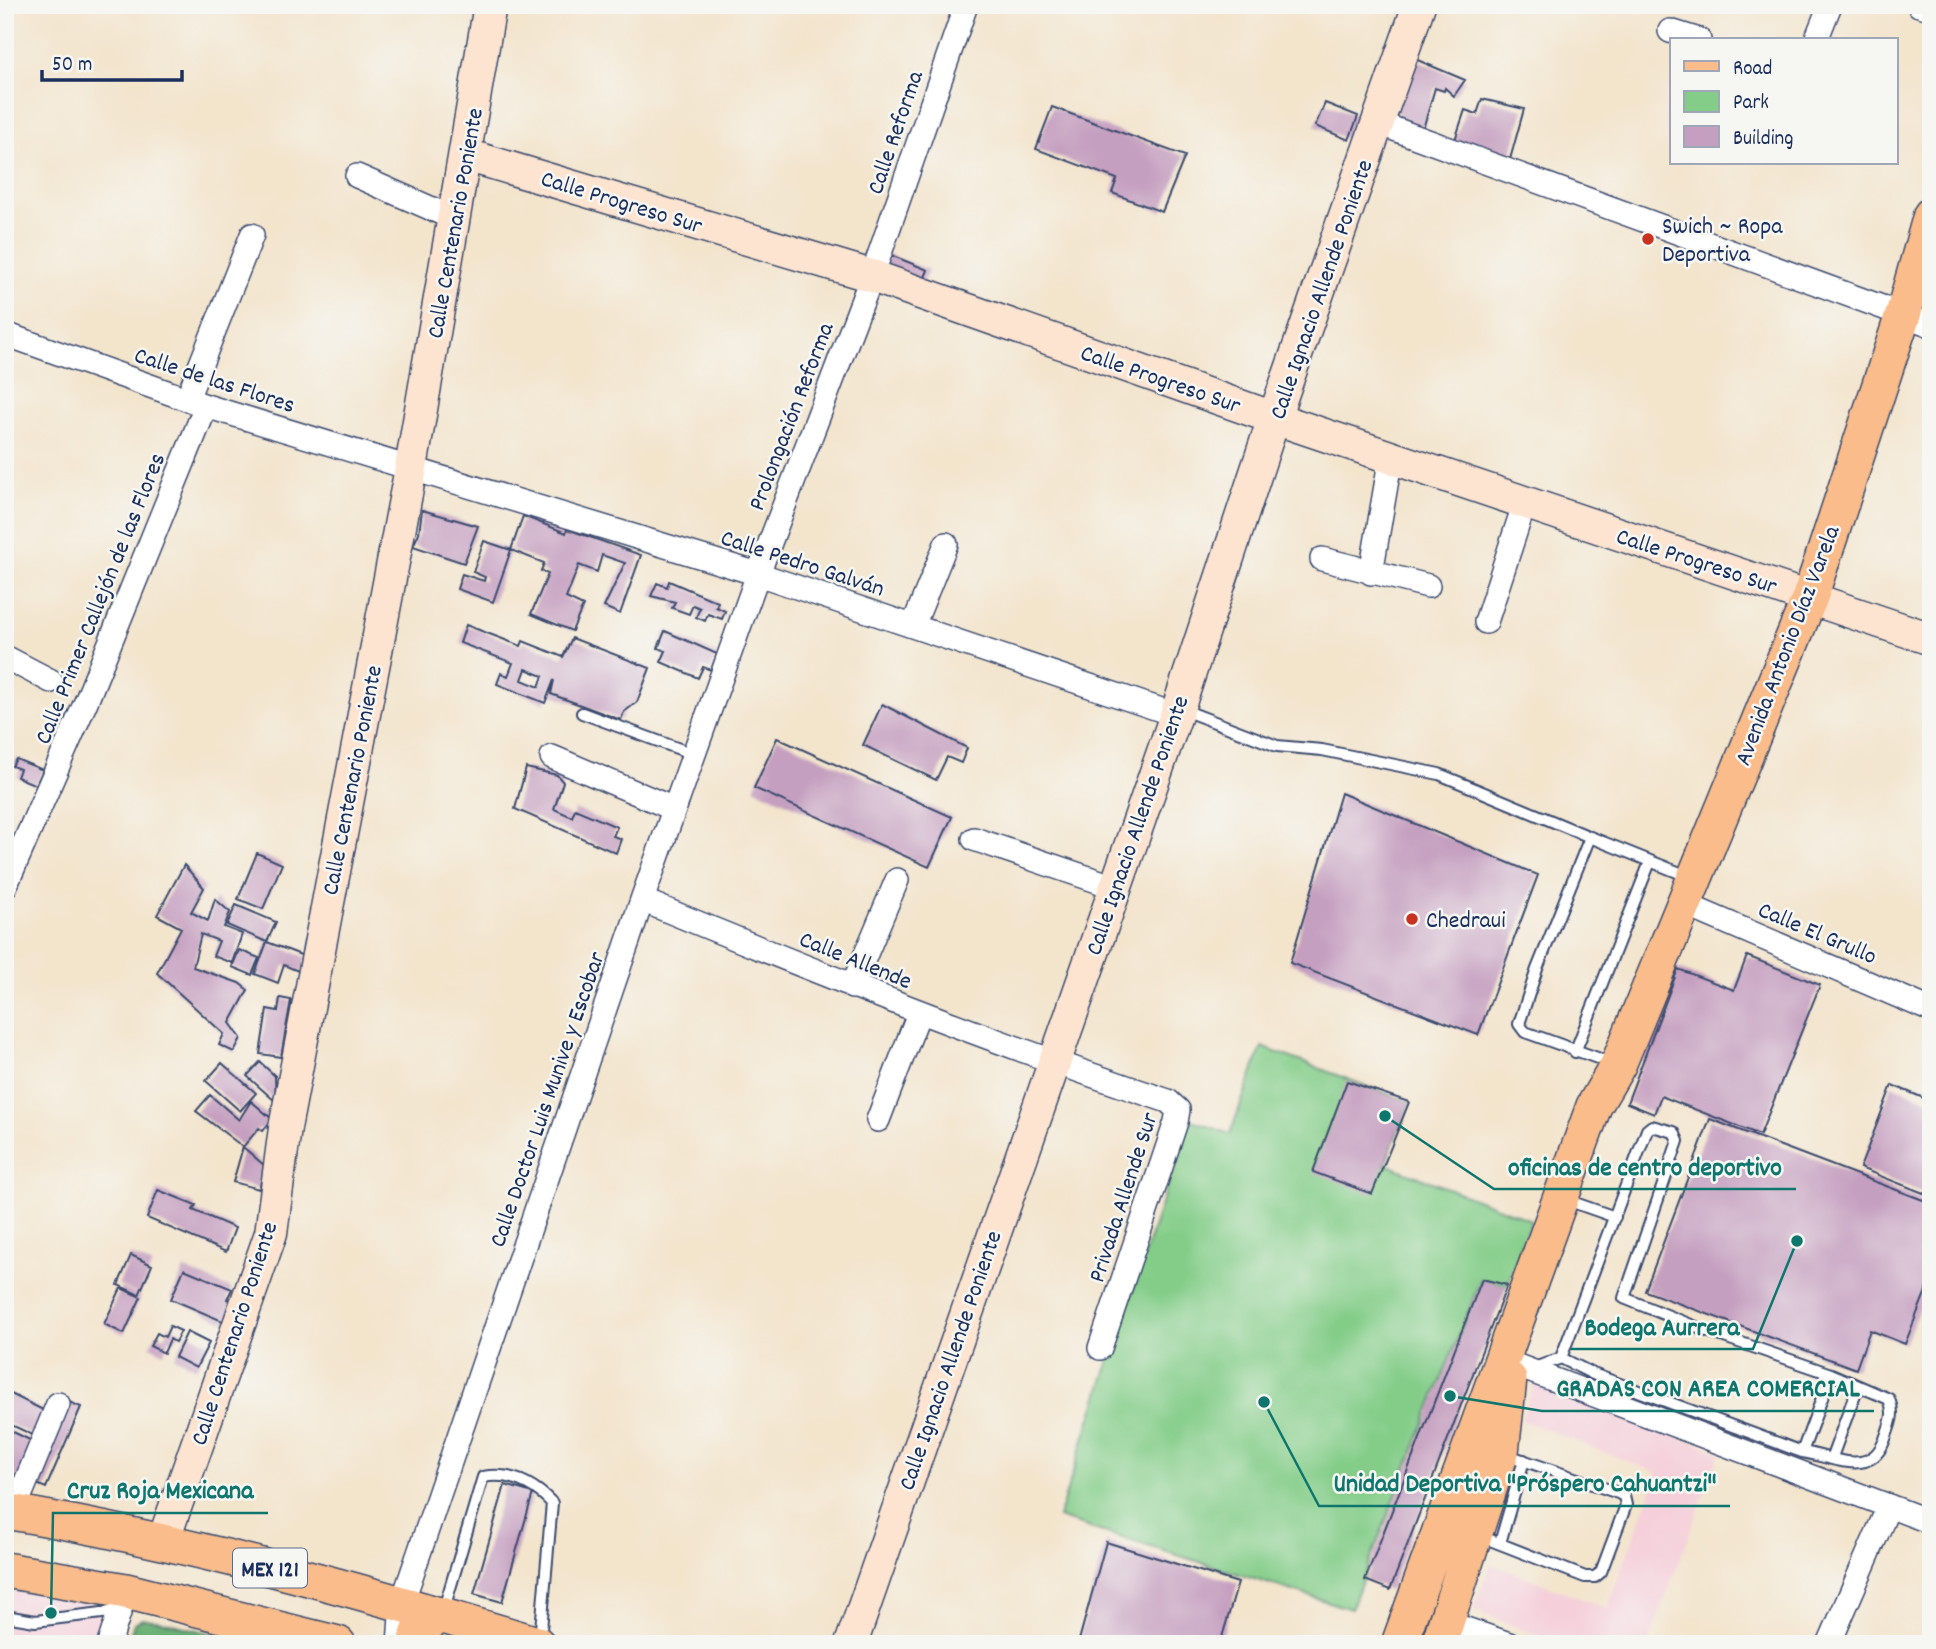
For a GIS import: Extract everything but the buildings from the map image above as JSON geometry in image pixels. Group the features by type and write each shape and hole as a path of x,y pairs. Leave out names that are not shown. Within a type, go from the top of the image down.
{"main road":[{"name":"Avenida Antonio Díaz Varela","path":"1399,1644 1494,1453 1594,1106 1618,1065 1810,597 1917,320 1931,215"},
{"name":"Avenida Antonio Díaz Varela","path":"1416,1644 1494,1453 1518,1371 1617,1088 1618,1065"},
{"path":"1443,1633 1487,1538 1494,1453"},
{"path":"1381,1644 1429,1509 1494,1453"},
{"name":"MEX 121","path":"11,1501 402,1602 538,1644"},
{"name":"MEX 121","path":"5,1570 122,1601 327,1641"},
{"path":"327,1641 349,1621 350,1604 347,1596 334,1584"},
{"path":"415,1644 421,1627 442,1615"}],"street":[{"name":"Calle Centenario Poniente","path":"163,1542 271,1233 285,1128 411,468 490,5"},
{"name":"Calle Reforma","path":"872,276 966,5"},
{"name":"Calle Ignacio Allende Poniente","path":"851,1644 1177,711 1274,418 1419,5"},
{"path":"1817,38 1830,5"},
{"path":"1919,5 1931,8"},
{"path":"1670,31 1693,38"},
{"path":"1378,123 1917,320"},
{"name":"Calle Progreso Sur","path":"466,155 872,276 1274,418 1931,639"},
{"path":"357,176 455,219"},
{"name":"Calle Primer Callejón de las Flores","path":"5,887 12,853 88,697 196,403 252,235"},
{"name":"Prolongación Reforma","path":"758,574 872,276"},
{"name":"Calle de las Flores","path":"5,334 196,403 411,468"},
{"path":"1371,573 1391,456"},
{"name":"Calle Pedro Galván","path":"411,468 758,574 1177,711"},
{"path":"1486,622 1525,502"},
{"path":"913,625 946,544"},
{"path":"1322,559 1428,586"},
{"name":"Calle Doctor Luis Munive y Escobar","path":"399,1644 402,1602 642,900 758,574"},
{"path":"5,657 51,681"},
{"path":"552,757 674,809"},
{"path":"974,839 1115,887"},
{"path":"852,987 897,880"},
{"name":"Calle El Grullo","path":"1688,891 1931,1010"},
{"name":"Calle Allende","path":"642,900 852,987 1052,1063"},
{"path":"878,1120 919,1013"},
{"name":"Privada Allende Sur","path":"1052,1063 1168,1101 1178,1110 1100,1348"},
{"path":"1518,1371 1931,1522"},
{"path":"11,1501 58,1405"},
{"path":"1829,1644 1889,1506"},
{"path":"109,1644 122,1601"},
{"path":"1443,1633 1509,1644"}],"lane":[{"path":"1177,711 1276,746 1322,750 1439,774 1650,862 1688,891"},
{"path":"582,713 694,754"},
{"path":"1590,837 1537,970 1519,1024 1525,1032 1575,1052 1618,1065"},
{"path":"1575,1052 1650,862"},
{"path":"1518,1371 1561,1358 1593,1374 1802,1452 1859,1463 1871,1461 1881,1452 1894,1411 1889,1399 1831,1374 1713,1334 1624,1298 1678,1141 1674,1132 1659,1127 1647,1130 1561,1358"},
{"path":"1578,1204 1615,1217"},
{"path":"1802,1452 1831,1374"},
{"path":"1832,1457 1858,1386"},
{"path":"1487,1538 1585,1577 1595,1577 1601,1572 1626,1505 1624,1496 1618,1493 1494,1453"},
{"path":"442,1615 483,1477 502,1474 537,1487 552,1503 538,1644"},
{"path":"5,1616 36,1621 122,1601"}],"shaded area":[{"path":"1535,1382 1720,1452 1648,1644 1561,1644 1473,1610 1491,1564 1607,1608 1658,1473 1521,1420"},
{"path":"5,1589 92,1603 100,1624 92,1644 5,1644"}],"green space":[{"path":"1262,1047 1409,1102 1385,1164 1531,1220 1507,1285 1481,1279 1351,1609 1058,1518 1189,1119 1230,1134"},
{"path":"142,1619 255,1644 128,1642 134,1623"}],"place":[{"name":"Swich ~ Ropa Deportiva","path":"1648,239"},
{"name":"Chedraui","path":"1412,919"},
{"name":"oficinas de centro deportivo","path":"1385,1116"},
{"name":"Bodega Aurrera","path":"1797,1241"},
{"name":"GRADAS CON AREA COMERCIAL","path":"1450,1396"},
{"name":"Unidad Deportiva \"Próspero Cahuantzi\"","path":"1264,1402"},
{"name":"Cruz Roja Mexicana","path":"51,1613"}]}
